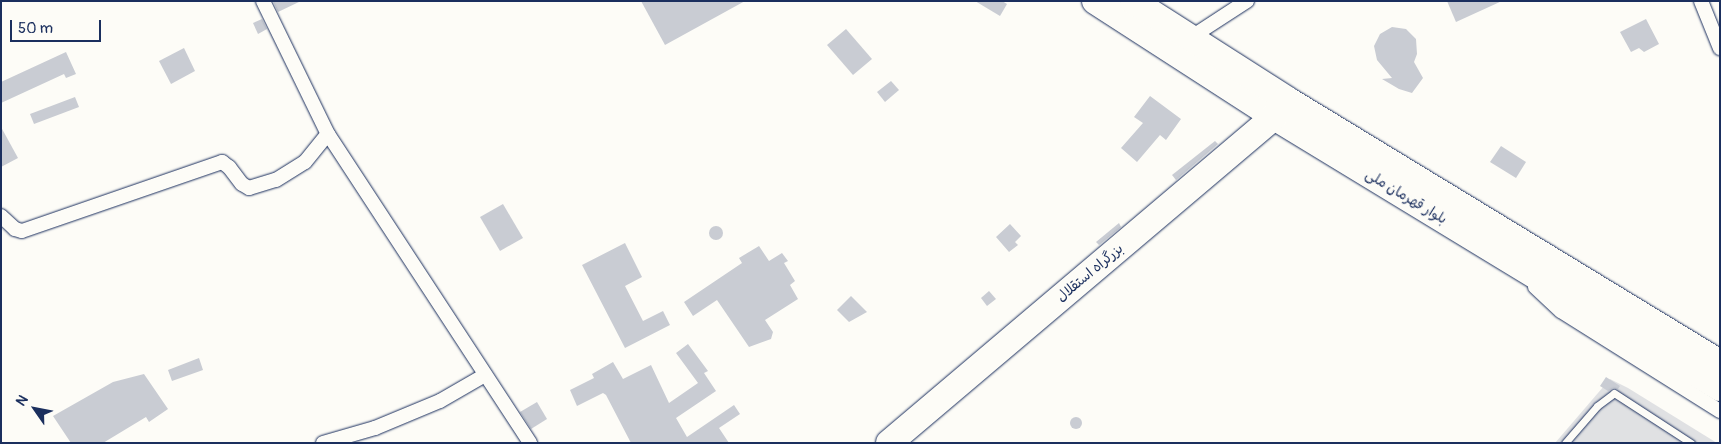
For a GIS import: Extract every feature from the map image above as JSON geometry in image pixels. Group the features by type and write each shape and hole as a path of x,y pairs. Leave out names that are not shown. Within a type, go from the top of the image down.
{"highway":[{"name":"بلوار قهرمان ملی","path":"1095,1 1720,363"},
{"name":"بلوار قهرمان ملی","path":"1133,1 1190,38 1280,108 1497,253 1720,388"},
{"name":"بزرگراه استقلال","path":"889,443 1280,108"}],"street":[{"path":"263,1 328,134 530,443"},
{"path":"1190,38 1247,1"},
{"path":"1701,1 1720,48"},
{"path":"1,216 15,229 22,231 222,162 229,167 242,184 249,188 276,180 305,162 328,134"},
{"path":"1497,253 1562,311 1720,411"},
{"path":"322,443 375,428 440,401 485,375"}],"lane":[{"path":"1565,443 1597,406 1614,393 1691,443"}],"shaded area":[{"path":"1610,379 1628,388 1717,443 1555,443"}],"building":[{"path":"273,1 301,1 278,12"},
{"path":"641,1 745,1 665,45"},
{"path":"975,1 1002,1 1007,4 1000,16"},
{"path":"1447,1 1502,1 1456,22"},
{"path":"262,19 267,29 258,34 253,23"},
{"path":"1646,19 1659,44 1644,52 1639,48 1631,52 1620,32"},
{"path":"1392,27 1406,29 1416,39 1417,54 1414,62 1423,78 1412,93 1399,89 1382,79 1392,78 1377,60 1374,46 1380,34"},
{"path":"846,29 872,59 853,75 827,45"},
{"path":"184,48 195,71 171,84 159,61"},
{"path":"66,52 76,74 66,78 64,74 1,103 1,82"},
{"path":"891,81 899,90 885,102 877,92"},
{"path":"1150,96 1181,119 1166,140 1160,135 1137,162 1121,148 1143,123 1134,117"},
{"path":"75,97 79,107 34,124 30,114"},
{"path":"1,127 18,158 1,167"},
{"path":"1215,141 1218,144 1176,180 1172,175"},
{"path":"1501,146 1526,162 1516,178 1490,162"},
{"path":"503,204 523,238 500,251 480,217"},
{"path":"1119,223 1121,227 1099,245 1096,242"},
{"path":"1010,224 1021,236 1015,242 1018,245 1009,252 996,237"},
{"path":"713,226 719,226 723,233 719,240 713,240 709,236 709,230"},
{"path":"625,243 642,277 625,286 643,321 663,311 670,325 625,348 582,265"},
{"path":"759,246 769,261 782,253 788,261 784,263 795,281 790,285 798,299 765,320 773,332 771,339 749,347 717,300 693,316 684,302 742,263 739,258"},
{"path":"989,291 996,299 987,306 981,298"},
{"path":"851,296 867,312 849,322 837,310"},
{"path":"688,344 708,371 704,373 716,391 676,418 687,437 734,405 740,414 719,428 729,443 631,443 606,395 603,393 577,406 570,390 594,378 592,374 613,362 623,379 651,365 669,403 698,383 676,353"},
{"path":"199,358 203,370 172,381 168,370"},
{"path":"144,374 168,409 149,422 146,417 103,443 71,443 53,416 113,382"},
{"path":"1606,377 1620,386 1618,389 1613,388 1608,391 1600,386"},
{"path":"537,402 547,419 531,429 520,412"},
{"path":"1074,417 1078,417 1082,423 1078,429 1074,429 1070,425 1070,421"}]}
